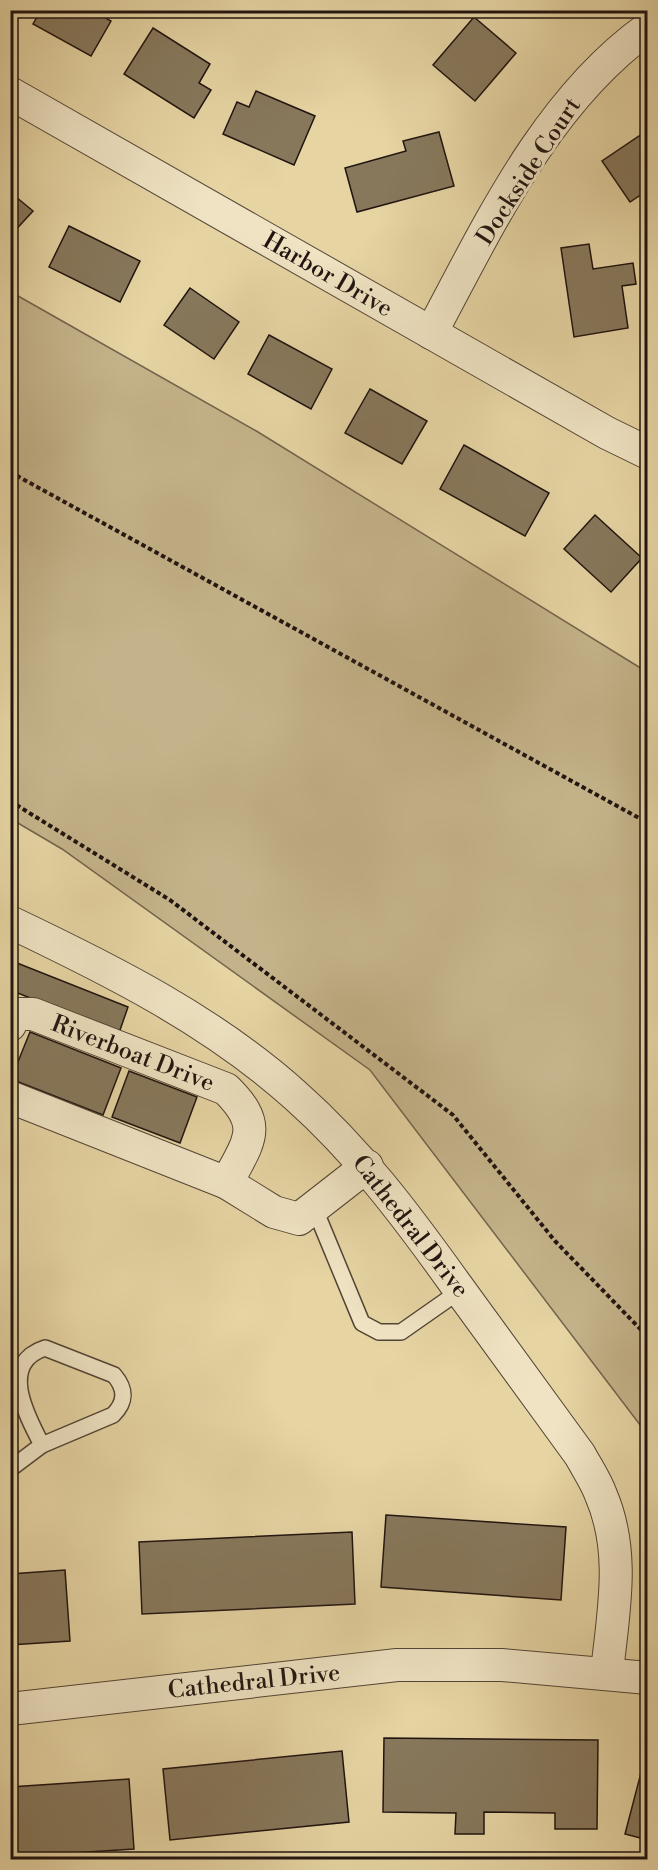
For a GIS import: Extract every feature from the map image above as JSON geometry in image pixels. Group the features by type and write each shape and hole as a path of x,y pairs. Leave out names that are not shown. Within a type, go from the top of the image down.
{"street":[{"name":"Dockside Court","path":"431,333 500,206 548,133 602,64 648,28"},
{"name":"Harbor Drive","path":"10,93 607,433 648,453"},
{"name":"Cathedral Drive","path":"10,922 171,1005 239,1050 296,1095 367,1167 580,1455 602,1496 612,1532 617,1563 607,1672"},
{"name":"Riverboat Drive","path":"10,1025 15,1014 33,1014 225,1089 242,1105 249,1117 250,1137 227,1184"},
{"path":"10,1097 227,1184 274,1212 299,1219 367,1167"},
{"name":"Cathedral Drive","path":"10,1709 397,1665 502,1665 607,1672 648,1678"}],"lane":[{"path":"314,1208 362,1323 379,1332 401,1332 460,1290"},
{"path":"10,1469 42,1445 113,1415 121,1408 124,1395 121,1383 114,1375 54,1349 45,1348 31,1352 19,1361 13,1375 13,1391 42,1445"}],"path":[{"path":"10,472 648,823"},
{"path":"10,801 170,900 453,1114 555,1241 648,1337"}],"shaded area":[{"path":"11,292 258,432 647,672 647,1434 370,1070 62,849 11,819"}],"building":[{"path":"41,10 92,10 111,21 91,56 33,24"},
{"path":"474,17 516,53 475,101 433,65"},
{"path":"153,28 210,64 199,83 211,90 194,118 124,74"},
{"path":"256,91 315,116 294,165 223,134 237,102 249,107"},
{"path":"648,130 648,190 630,202 602,161"},
{"path":"439,132 454,186 357,212 345,168 406,151 403,141"},
{"path":"10,192 33,211 10,236"},
{"path":"69,226 140,261 120,302 49,267"},
{"path":"589,244 593,269 633,263 636,284 622,286 628,328 574,337 561,248"},
{"path":"190,288 239,322 214,359 164,325"},
{"path":"269,335 332,369 311,409 248,374"},
{"path":"370,389 427,421 402,464 345,433"},
{"path":"464,445 549,493 525,536 440,489"},
{"path":"595,515 642,558 611,592 564,549"},
{"path":"12,961 128,1007 119,1033 10,990"},
{"path":"30,1032 121,1068 103,1115 11,1079"},
{"path":"129,1071 197,1097 180,1143 112,1117"},
{"path":"386,1515 566,1527 561,1600 381,1587"},
{"path":"352,1532 355,1604 142,1614 139,1542"},
{"path":"65,1570 70,1641 10,1645 10,1574"},
{"path":"384,1738 598,1740 597,1829 555,1829 555,1813 484,1812 484,1834 455,1834 456,1813 383,1812"},
{"path":"648,1746 648,1840 625,1834"},
{"path":"342,1751 349,1822 170,1840 163,1769"},
{"path":"129,1779 134,1849 10,1857 10,1787"}]}
